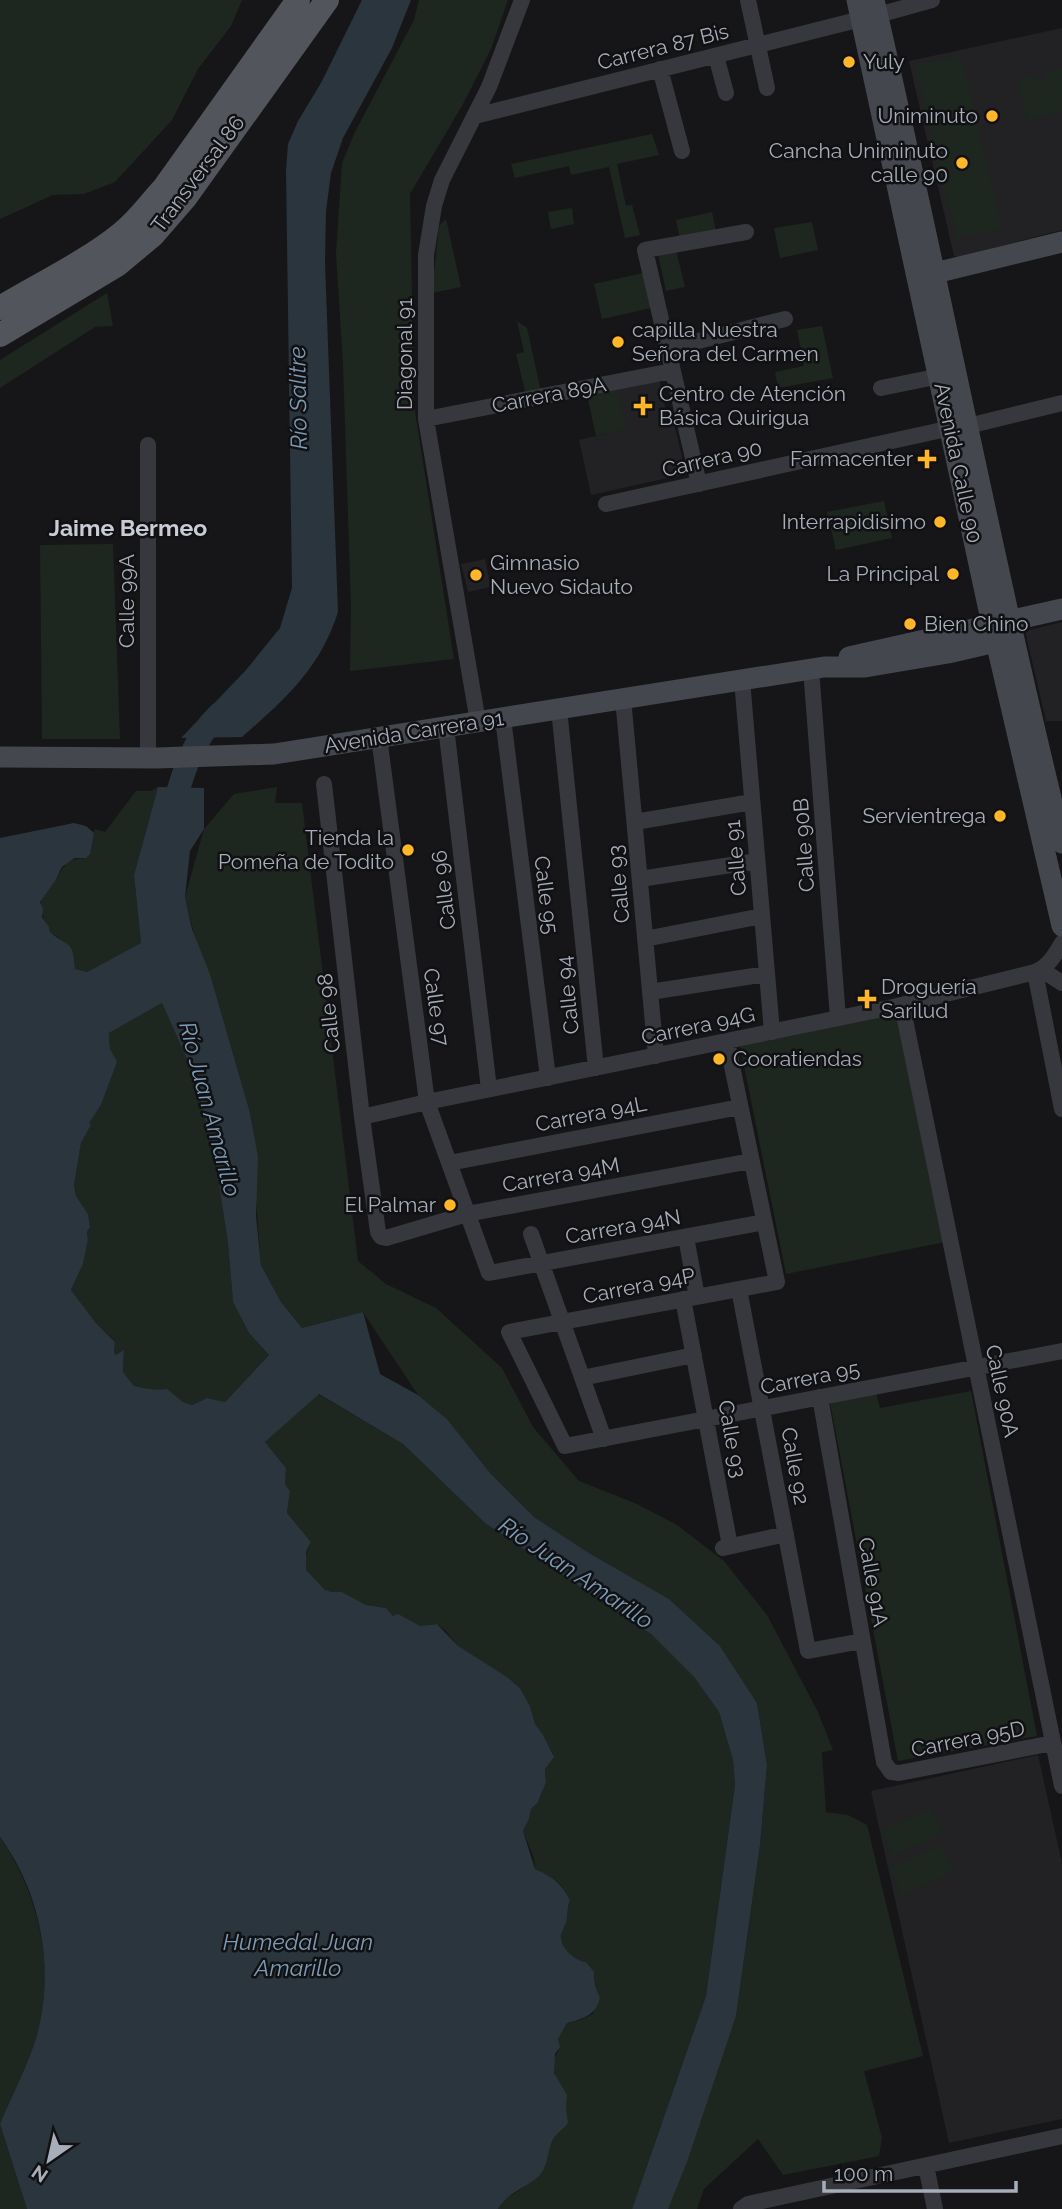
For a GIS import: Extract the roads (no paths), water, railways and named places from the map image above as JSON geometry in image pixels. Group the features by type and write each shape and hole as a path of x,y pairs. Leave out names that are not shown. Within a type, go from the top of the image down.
{"main road":[{"name":"Transversal 86","path":"0,335 110,269 143,245 185,198 298,0"},
{"name":"Transversal 86","path":"0,308 123,232 327,0"},
{"name":"Avenida Calle 90","path":"867,8 935,273 959,427 1003,631 1062,843"},
{"name":"Avenida Calle 90","path":"867,8 940,376 959,427"},
{"path":"935,273 1062,242"},
{"name":"Avenida Carrera 91","path":"0,757 260,755 818,668 865,667 948,653 1062,608"},
{"name":"Avenida Calle 90","path":"1003,631 1006,679 1062,926"},
{"name":"Avenida Carrera 91","path":"818,668 855,655 1003,631"},
{"path":"948,653 968,653 984,658 1006,679"}],"street":[{"path":"748,0 767,88"},
{"name":"Carrera 87 Bis","path":"475,116 758,45 867,8 932,0"},
{"name":"Diagonal 91","path":"478,722 426,419 426,255 434,206 442,180 475,116 526,1"},
{"path":"716,55 726,93"},
{"path":"660,69 682,151"},
{"path":"699,484 645,250 746,232"},
{"path":"667,349 785,318"},
{"name":"Carrera 89A","path":"426,419 672,371"},
{"path":"881,388 940,376"},
{"name":"Carrera 90","path":"606,505 1062,403"},
{"name":"Calle 99A","path":"148,445 152,757"},
{"name":"Calle 90B","path":"818,668 838,1018"},
{"name":"Calle 91","path":"742,680 772,1032"},
{"name":"Calle 94","path":"559,709 596,1068"},
{"name":"Calle 93","path":"624,709 656,1056"},
{"name":"Calle 95","path":"503,718 548,1077"},
{"name":"Calle 96","path":"446,727 489,1089"},
{"name":"Calle 97","path":"379,737 427,1102 489,1273"},
{"name":"Calle 98","path":"324,784 362,1117 378,1232 381,1237"},
{"path":"635,822 752,802"},
{"path":"640,879 757,861"},
{"path":"646,939 762,916"},
{"path":"1038,971 1051,961 1062,943"},
{"path":"1038,971 1062,983"},
{"path":"1038,971 1062,1109"},
{"name":"Carrera 94G","path":"362,1117 902,1005 1038,971"},
{"path":"650,992 767,974"},
{"name":"Calle 90A","path":"902,1005 1062,1786"},
{"path":"727,1042 764,1222"},
{"name":"Carrera 94L","path":"449,1163 740,1107"},
{"name":"Carrera 94M","path":"381,1237 386,1238 467,1214 751,1161"},
{"name":"Carrera 94N","path":"489,1273 764,1222"},
{"name":"Carrera 94P","path":"565,1446 509,1332 776,1282 764,1222"},
{"path":"531,1234 604,1439"},
{"name":"Calle 93","path":"687,1237 694,1355 727,1547 786,1534"},
{"name":"Calle 92","path":"740,1289 808,1651 862,1641"},
{"name":"Carrera 95","path":"565,1446 1062,1350"},
{"path":"583,1378 694,1355"},
{"name":"Calle 91A","path":"820,1397 884,1762 891,1772"},
{"name":"Carrera 95D","path":"891,1772 899,1773 1053,1743"},
{"path":"741,2209 748,2204 1062,2136"},
{"path":"926,2166 935,2209"}],"water":[{"path":"362,0 411,0 392,48 343,138 331,173 326,211 325,263 338,612 311,667 287,696 242,737 181,738 246,670 280,628 292,588 286,171 288,144"},
{"name":"Humedal Juan Amarillo","path":"158,787 204,788 204,829 190,851 185,897 192,929 210,974 249,1109 258,1157 256,1216 261,1265 281,1302 302,1328 363,1312 380,1374 418,1395 447,1419 491,1474 534,1517 589,1553 669,1599 720,1646 757,1703 767,1765 760,1845 736,2016 687,2162 668,2209 632,2209 706,1996 735,1785 733,1760 719,1712 694,1677 651,1634 485,1523 403,1444 319,1394 265,1442 286,1468 285,1484 290,1491 287,1513 311,1542 306,1552 306,1570 325,1590 342,1592 366,1605 386,1608 393,1616 398,1614 420,1626 437,1624 457,1645 520,1688 530,1706 535,1724 554,1757 545,1769 546,1782 538,1802 531,1809 523,1831 535,1869 556,1881 570,1900 561,1939 569,1952 586,1962 594,1972 595,1986 600,1998 595,2009 588,2015 567,2023 558,2039 560,2047 555,2054 554,2073 567,2095 568,2123 552,2141 540,2175 506,2199 498,2209 27,2209 0,2124 37,2035 45,1984 41,1932 34,1907 26,1882 0,1837 0,838 74,823 86,826 94,833 90,854 86,858 75,858 62,867 40,902 42,917 50,932 71,948 75,969 87,972 141,943 134,875","holes":["162,1003 194,1075 215,1159 228,1243 233,1302 249,1333 269,1355 225,1402 207,1398 192,1405 183,1402 167,1389 134,1386 123,1372 124,1350 116,1355 115,1342 96,1323 71,1290 83,1264 90,1227 88,1214 76,1196 74,1185 81,1143 91,1125 89,1123 101,1105 117,1061 110,1049 109,1033"]}],"waterway":[{"name":"Río Salitre","path":"171,816 194,748 220,713"}],"place":[{"name":"Yuly","path":"849,62"},
{"name":"Uniminuto","path":"992,116"},
{"name":"Cancha Uniminuto calle 90","path":"962,163"},
{"name":"capilla Nuestra Señora del Carmen","path":"618,342"},
{"name":"Centro de Atención Básica Quirigua","path":"643,406"},
{"name":"Farmacenter","path":"927,459"},
{"name":"Interrapidisimo","path":"940,522"},
{"name":"La Principal","path":"953,574"},
{"name":"Gimnasio Nuevo Sidauto","path":"476,575"},
{"name":"Bien Chino","path":"910,624"},
{"name":"Servientrega","path":"1000,816"},
{"name":"Tienda la Pomeña de Todito","path":"408,850"},
{"name":"Droguería Sarilud","path":"867,999"},
{"name":"Cooratiendas","path":"719,1059"},
{"name":"El Palmar","path":"450,1205"}],"district":[{"name":"Jaime Bermeo","path":"128,528"}],"water label":[{"name":"Río Juan Amarillo","path":"210,1109"},
{"name":"Río Juan Amarillo","path":"576,1573"}]}
